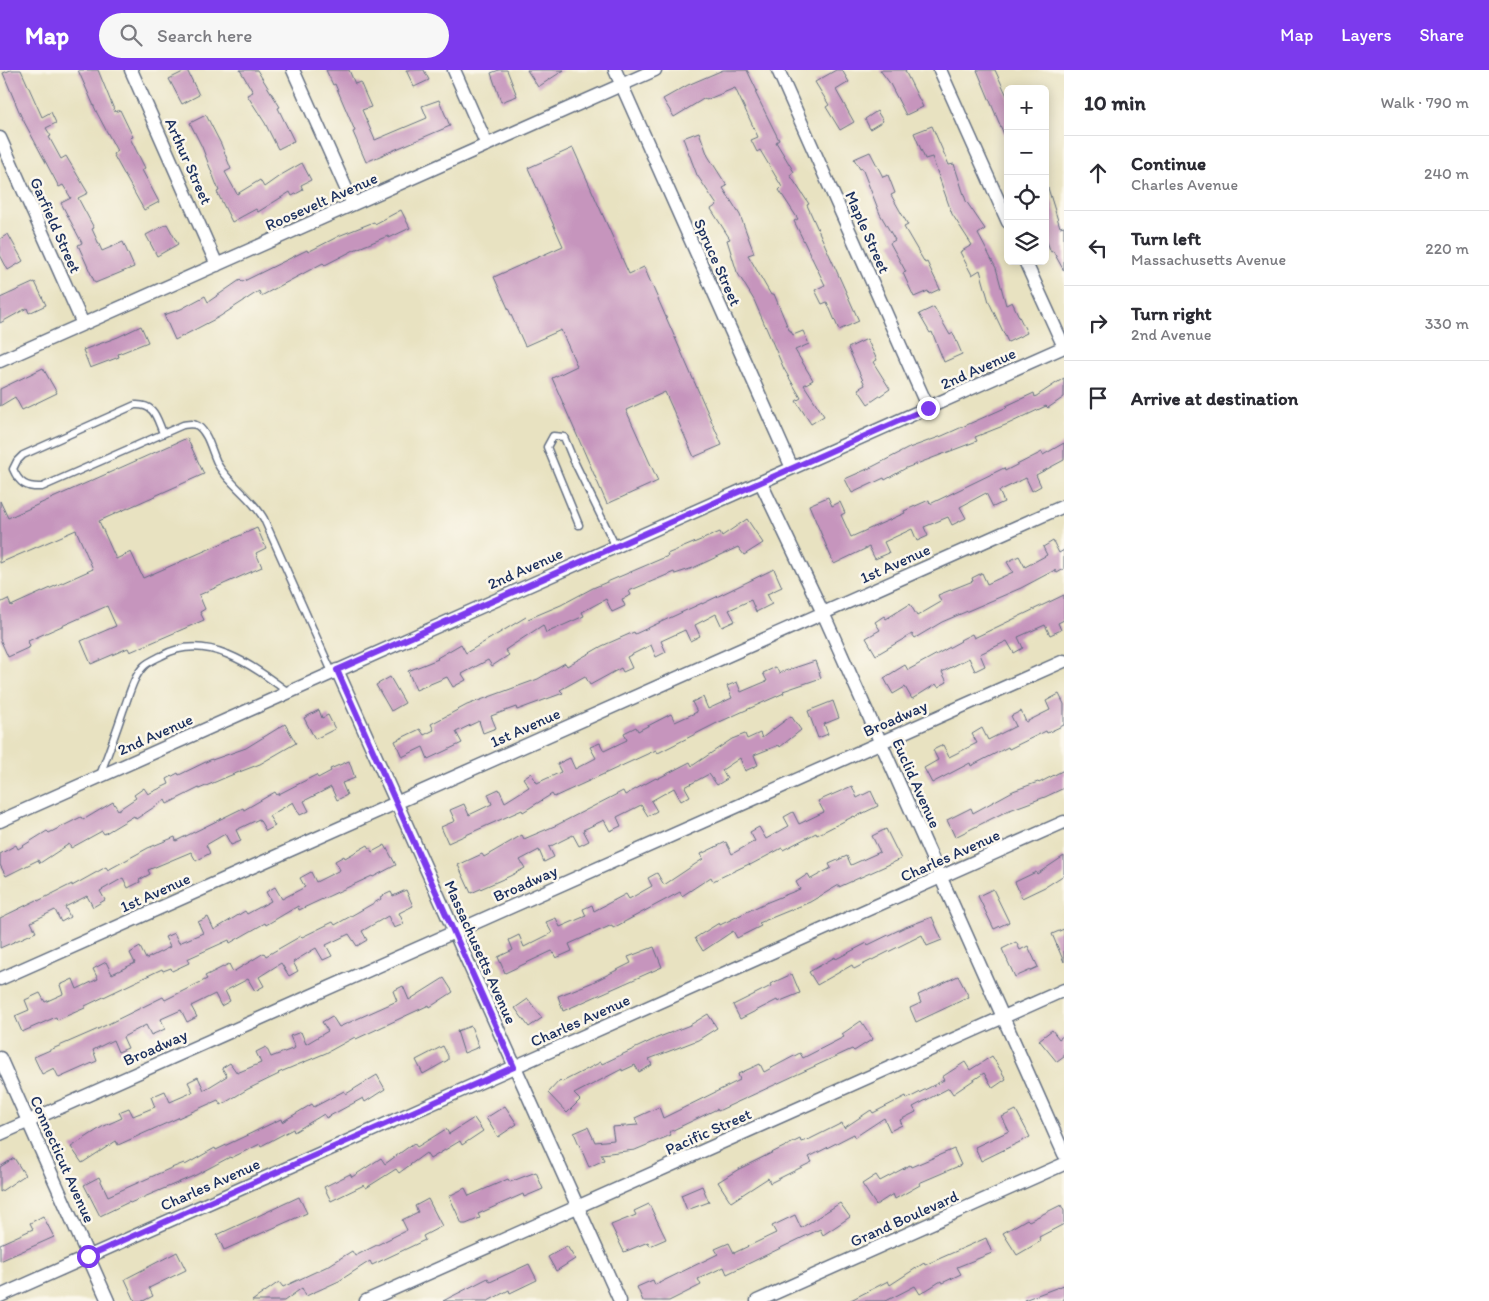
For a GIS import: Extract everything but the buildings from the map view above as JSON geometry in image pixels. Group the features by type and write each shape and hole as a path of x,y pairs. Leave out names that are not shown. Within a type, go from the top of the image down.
{"street":[{"name":"Arthur Street","path":"131,70 217,264"},
{"path":"293,70 353,204"},
{"path":"454,70 487,145"},
{"name":"Spruce Street","path":"616,70 792,468"},
{"name":"Roosevelt Avenue","path":"0,361 655,70"},
{"name":"Maple Street","path":"778,70 928,408"},
{"path":"940,70 1007,220"},
{"name":"Garfield Street","path":"0,138 83,324"},
{"path":"1027,265 1064,347"},
{"name":"2nd Avenue","path":"0,821 615,545 761,483 1064,347"},
{"name":"Euclid Avenue","path":"761,483 823,613 1064,1154"},
{"name":"1st Avenue","path":"0,979 1064,506"},
{"name":"Broadway","path":"0,1134 1064,661"},
{"name":"Massachusetts Avenue","path":"334,671 396,802 620,1301"},
{"name":"Charles Avenue","path":"0,1296 1064,822"},
{"name":"Pacific Street","path":"366,1301 1064,990"},
{"name":"Connecticut Avenue","path":"0,1058 108,1301"},
{"name":"Grand Boulevard","path":"756,1301 1064,1164"}],"lane":[{"path":"164,433 153,410 145,405 135,405 23,454 13,470 18,480 25,486 33,488 42,487 183,425 192,424 199,427 219,467 258,509 334,671"},
{"path":"579,524 548,448 553,436 564,437 615,545"},
{"path":"100,776 131,690 139,674 145,665 169,652 193,646 219,651 260,671 288,692"}],"route":[{"path":"88,1256 514,1067 337,670 615,545 761,483 928,408"}]}
